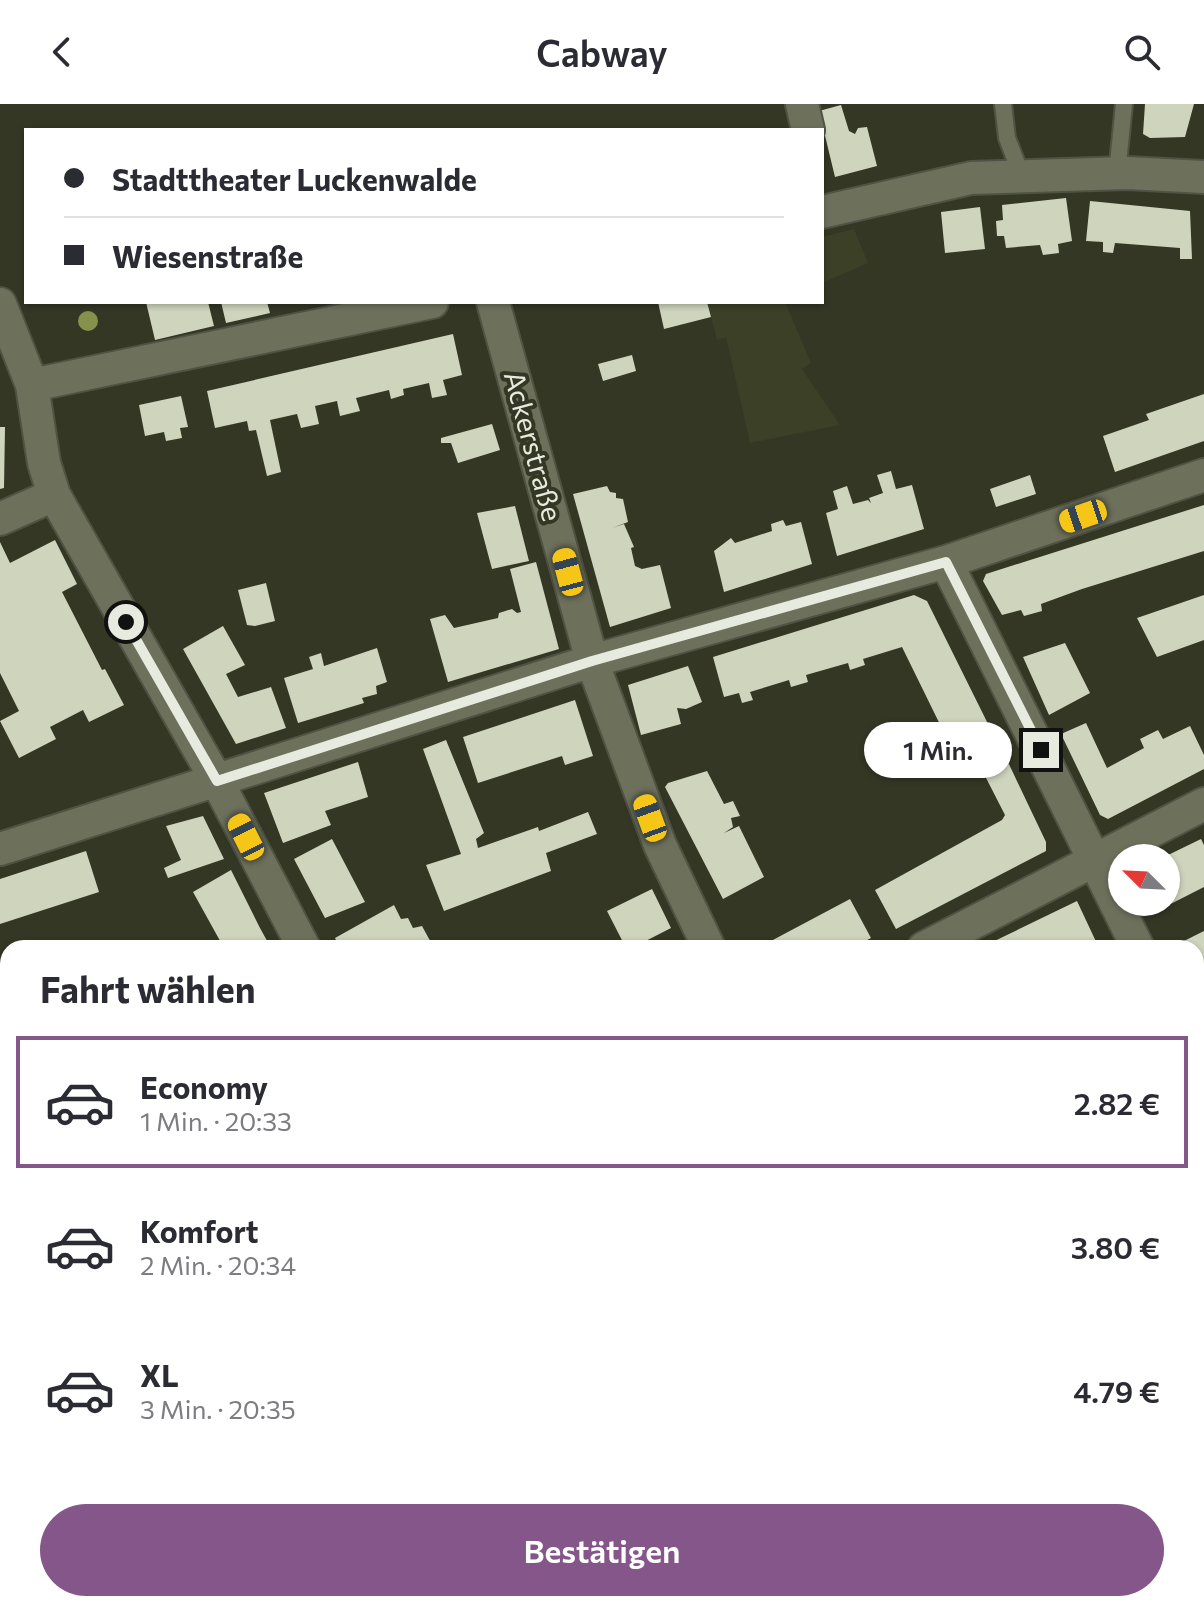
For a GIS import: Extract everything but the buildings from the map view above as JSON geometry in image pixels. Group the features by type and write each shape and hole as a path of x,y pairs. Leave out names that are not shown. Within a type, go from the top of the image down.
{"street":[{"path":"802,104 808,128"},
{"path":"824,205 971,178 1117,174 1204,177"},
{"path":"0,304 32,385 44,463 54,495 217,781 300,940"},
{"path":"32,385 413,304"},
{"name":"Ackerstraße","path":"494,304 592,661 660,845 705,940"},
{"path":"0,849 592,661 946,562 1204,475"},
{"path":"0,519 54,495"},
{"path":"946,562 1134,940"},
{"path":"939,940 1204,804"}],"lane":[{"path":"1003,104 1007,138 1022,177"},
{"path":"1117,174 1124,104"}],"shaded area":[{"path":"854,229 868,263 824,282 824,236"},
{"path":"708,304 786,304 811,363 802,369 840,425 750,443 726,337 717,340"}],"route":[{"path":"126,622 217,781 592,661 946,562 1041,750"}]}
